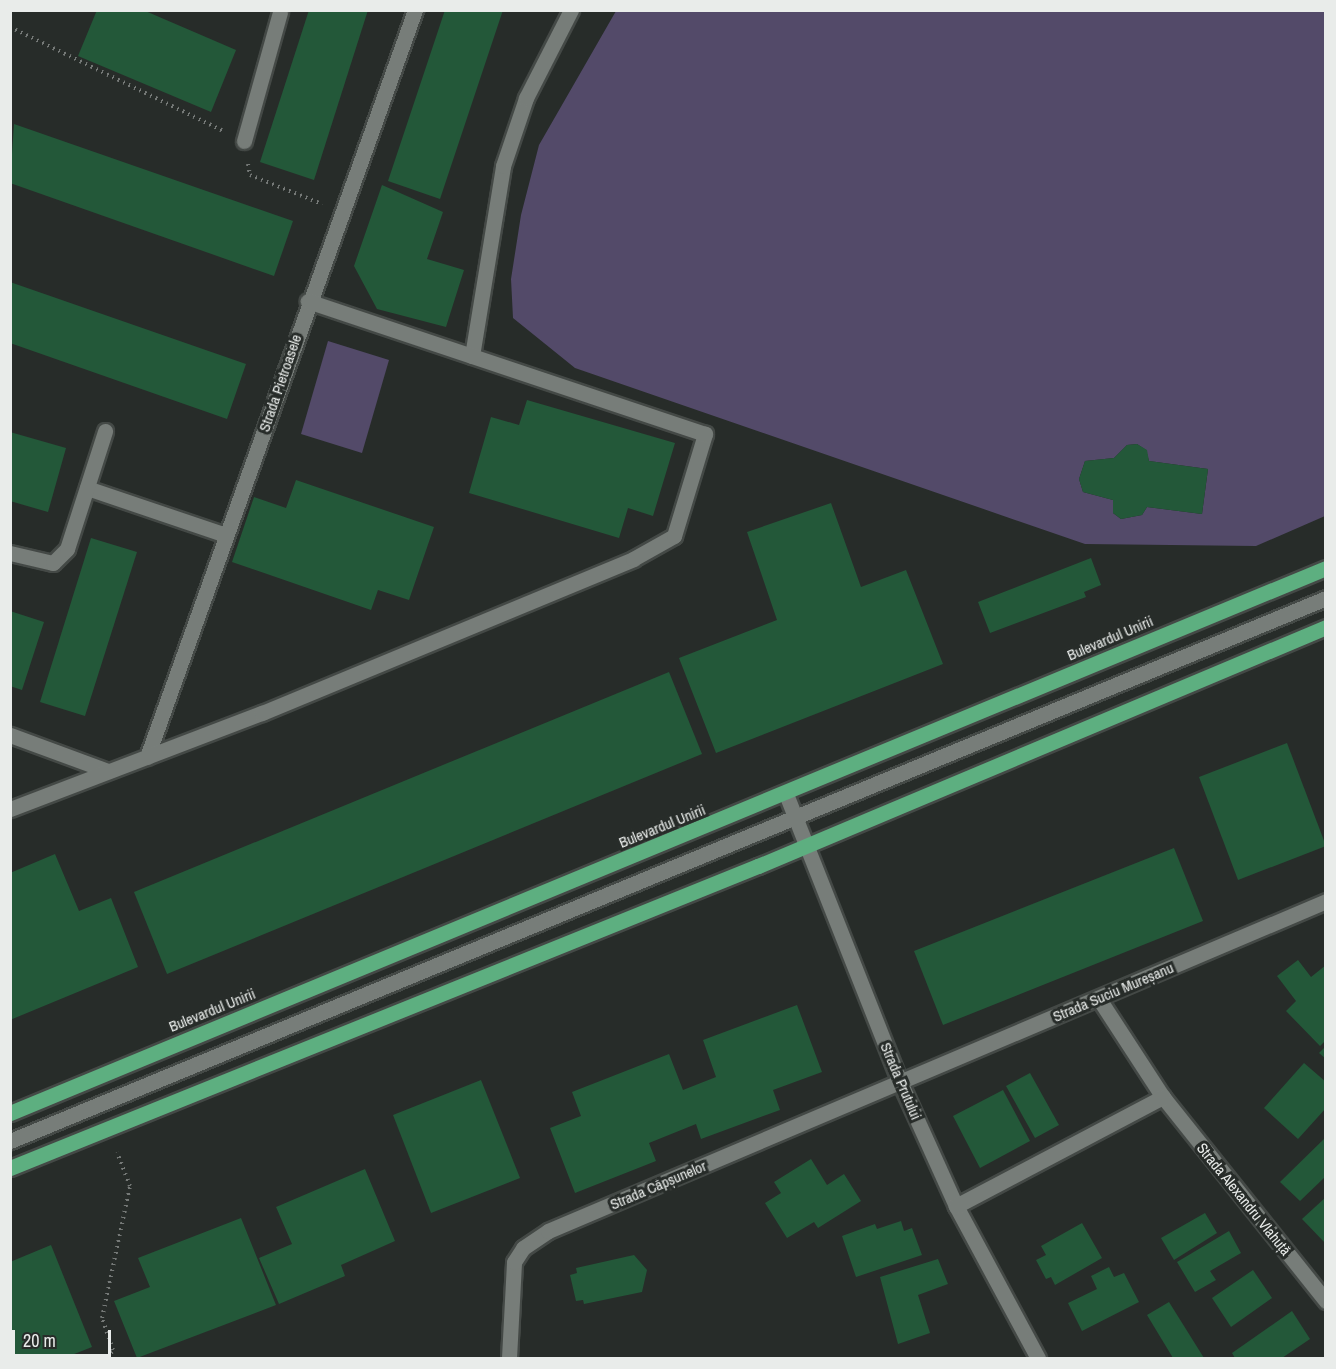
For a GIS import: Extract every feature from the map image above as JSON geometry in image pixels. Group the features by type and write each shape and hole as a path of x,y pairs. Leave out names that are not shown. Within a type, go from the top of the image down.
{"main road":[{"name":"Bulevardul Unirii","path":"10,1113 786,794 1326,568"},
{"path":"10,1168 806,846 1326,627"}],"street":[{"name":"Strada Pietroasele","path":"147,757 308,301 415,10"},
{"path":"472,356 503,166 526,98 572,10"},
{"path":"244,141 279,11"},
{"path":"10,809 147,757 633,559 674,536 705,434 308,301"},
{"path":"10,554 53,563 67,549 105,430"},
{"path":"87,488 226,535"},
{"path":"10,1141 1326,598"},
{"path":"10,735 108,771"},
{"name":"Strada Prutului","path":"786,794 900,1082 956,1206 1038,1359"},
{"name":"Strada Suciu Mureșanu","path":"900,1082 1326,901"},
{"name":"Strada Alexandru Vlahuță","path":"1099,999 1163,1097 1326,1301"},
{"name":"Strada Căpșunelor","path":"509,1359 514,1262 535,1238 900,1082"},
{"path":"956,1206 1163,1097"}],"path":[{"path":"10,27 244,141 250,175 342,211"},
{"path":"108,1128 130,1186 102,1318 113,1350 108,1359"}],"shaded area":[{"path":"616,11 1325,11 1325,516 1256,546 1085,544 575,368 513,318 511,279 521,215 539,145","holes":["1137,444 1146,450 1149,461 1208,469 1202,514 1147,507 1142,515 1121,519 1113,513 1113,500 1083,492 1079,479 1085,461 1114,458 1127,445"]},
{"path":"328,341 389,360 362,453 301,434"}],"building":[{"path":"97,10 143,10 236,50 211,112 78,56"},
{"path":"309,10 368,10 314,180 260,162"},
{"path":"445,10 503,10 440,199 388,181"},
{"path":"14,124 293,221 274,276 10,183"},
{"path":"382,185 443,212 427,259 464,270 446,327 377,309 354,266"},
{"path":"10,282 246,364 227,419 10,343"},
{"path":"527,400 675,443 653,516 628,508 619,538 469,493 491,417 519,425"},
{"path":"10,432 66,448 48,512 10,501"},
{"path":"1137,444 1147,450 1149,461 1208,469 1202,514 1147,507 1142,515 1121,519 1113,513 1113,500 1083,492 1079,479 1085,461 1114,458 1127,445"},
{"path":"296,480 434,527 409,600 378,590 371,610 232,562 254,497 286,508"},
{"path":"831,503 861,587 906,570 943,664 716,753 679,658 777,620 747,532"},
{"path":"91,538 137,552 85,716 40,702"},
{"path":"1091,558 1101,585 1084,592 1086,597 990,633 978,602"},
{"path":"10,611 44,622 22,690 10,686"},
{"path":"669,672 702,754 167,974 134,892"},
{"path":"1287,743 1326,846 1238,880 1199,777"},
{"path":"1174,848 1203,921 943,1025 914,951"},
{"path":"55,854 79,911 111,898 138,967 10,1020 10,873"},
{"path":"1298,960 1311,977 1326,965 1326,1040 1320,1046 1286,1011 1296,1001 1277,976"},
{"path":"797,1005 822,1072 773,1090 780,1110 701,1139 696,1124 649,1143 656,1161 575,1193 550,1128 581,1116 572,1092 669,1054 683,1090 716,1077 703,1040"},
{"path":"1326,1046 1326,1059 1319,1053"},
{"path":"1304,1063 1326,1082 1326,1108 1298,1139 1264,1108"},
{"path":"1030,1073 1059,1125 1035,1138 1006,1086"},
{"path":"481,1080 520,1178 431,1213 393,1115"},
{"path":"1003,1090 1030,1141 980,1168 953,1116"},
{"path":"1326,1137 1326,1176 1300,1201 1280,1182"},
{"path":"811,1159 827,1185 844,1174 861,1201 818,1228 814,1222 787,1238 765,1203 781,1193 774,1182"},
{"path":"365,1169 395,1241 341,1265 345,1276 279,1304 259,1258 292,1244 276,1207"},
{"path":"1326,1197 1326,1244 1302,1219"},
{"path":"1205,1213 1217,1233 1174,1260 1161,1238"},
{"path":"241,1218 276,1305 137,1358 114,1301 150,1287 138,1258"},
{"path":"901,1221 904,1231 912,1228 922,1255 856,1277 842,1236 875,1224 877,1229"},
{"path":"1082,1223 1102,1258 1055,1285 1051,1277 1046,1279 1036,1260 1046,1255 1041,1246"},
{"path":"1229,1231 1241,1253 1210,1271 1216,1280 1195,1292 1177,1262"},
{"path":"51,1245 92,1347 64,1358 10,1358 10,1262"},
{"path":"634,1255 647,1270 642,1292 584,1304 583,1300 576,1301 570,1275 577,1273 576,1268"},
{"path":"938,1259 948,1284 918,1295 930,1333 898,1344 880,1277"},
{"path":"1109,1267 1114,1277 1124,1273 1139,1302 1082,1331 1068,1303 1097,1289 1091,1276"},
{"path":"1253,1270 1272,1298 1231,1327 1212,1298"},
{"path":"1169,1302 1204,1358 1173,1358 1147,1315"},
{"path":"1292,1311 1310,1339 1282,1358 1235,1358 1232,1353"}]}
